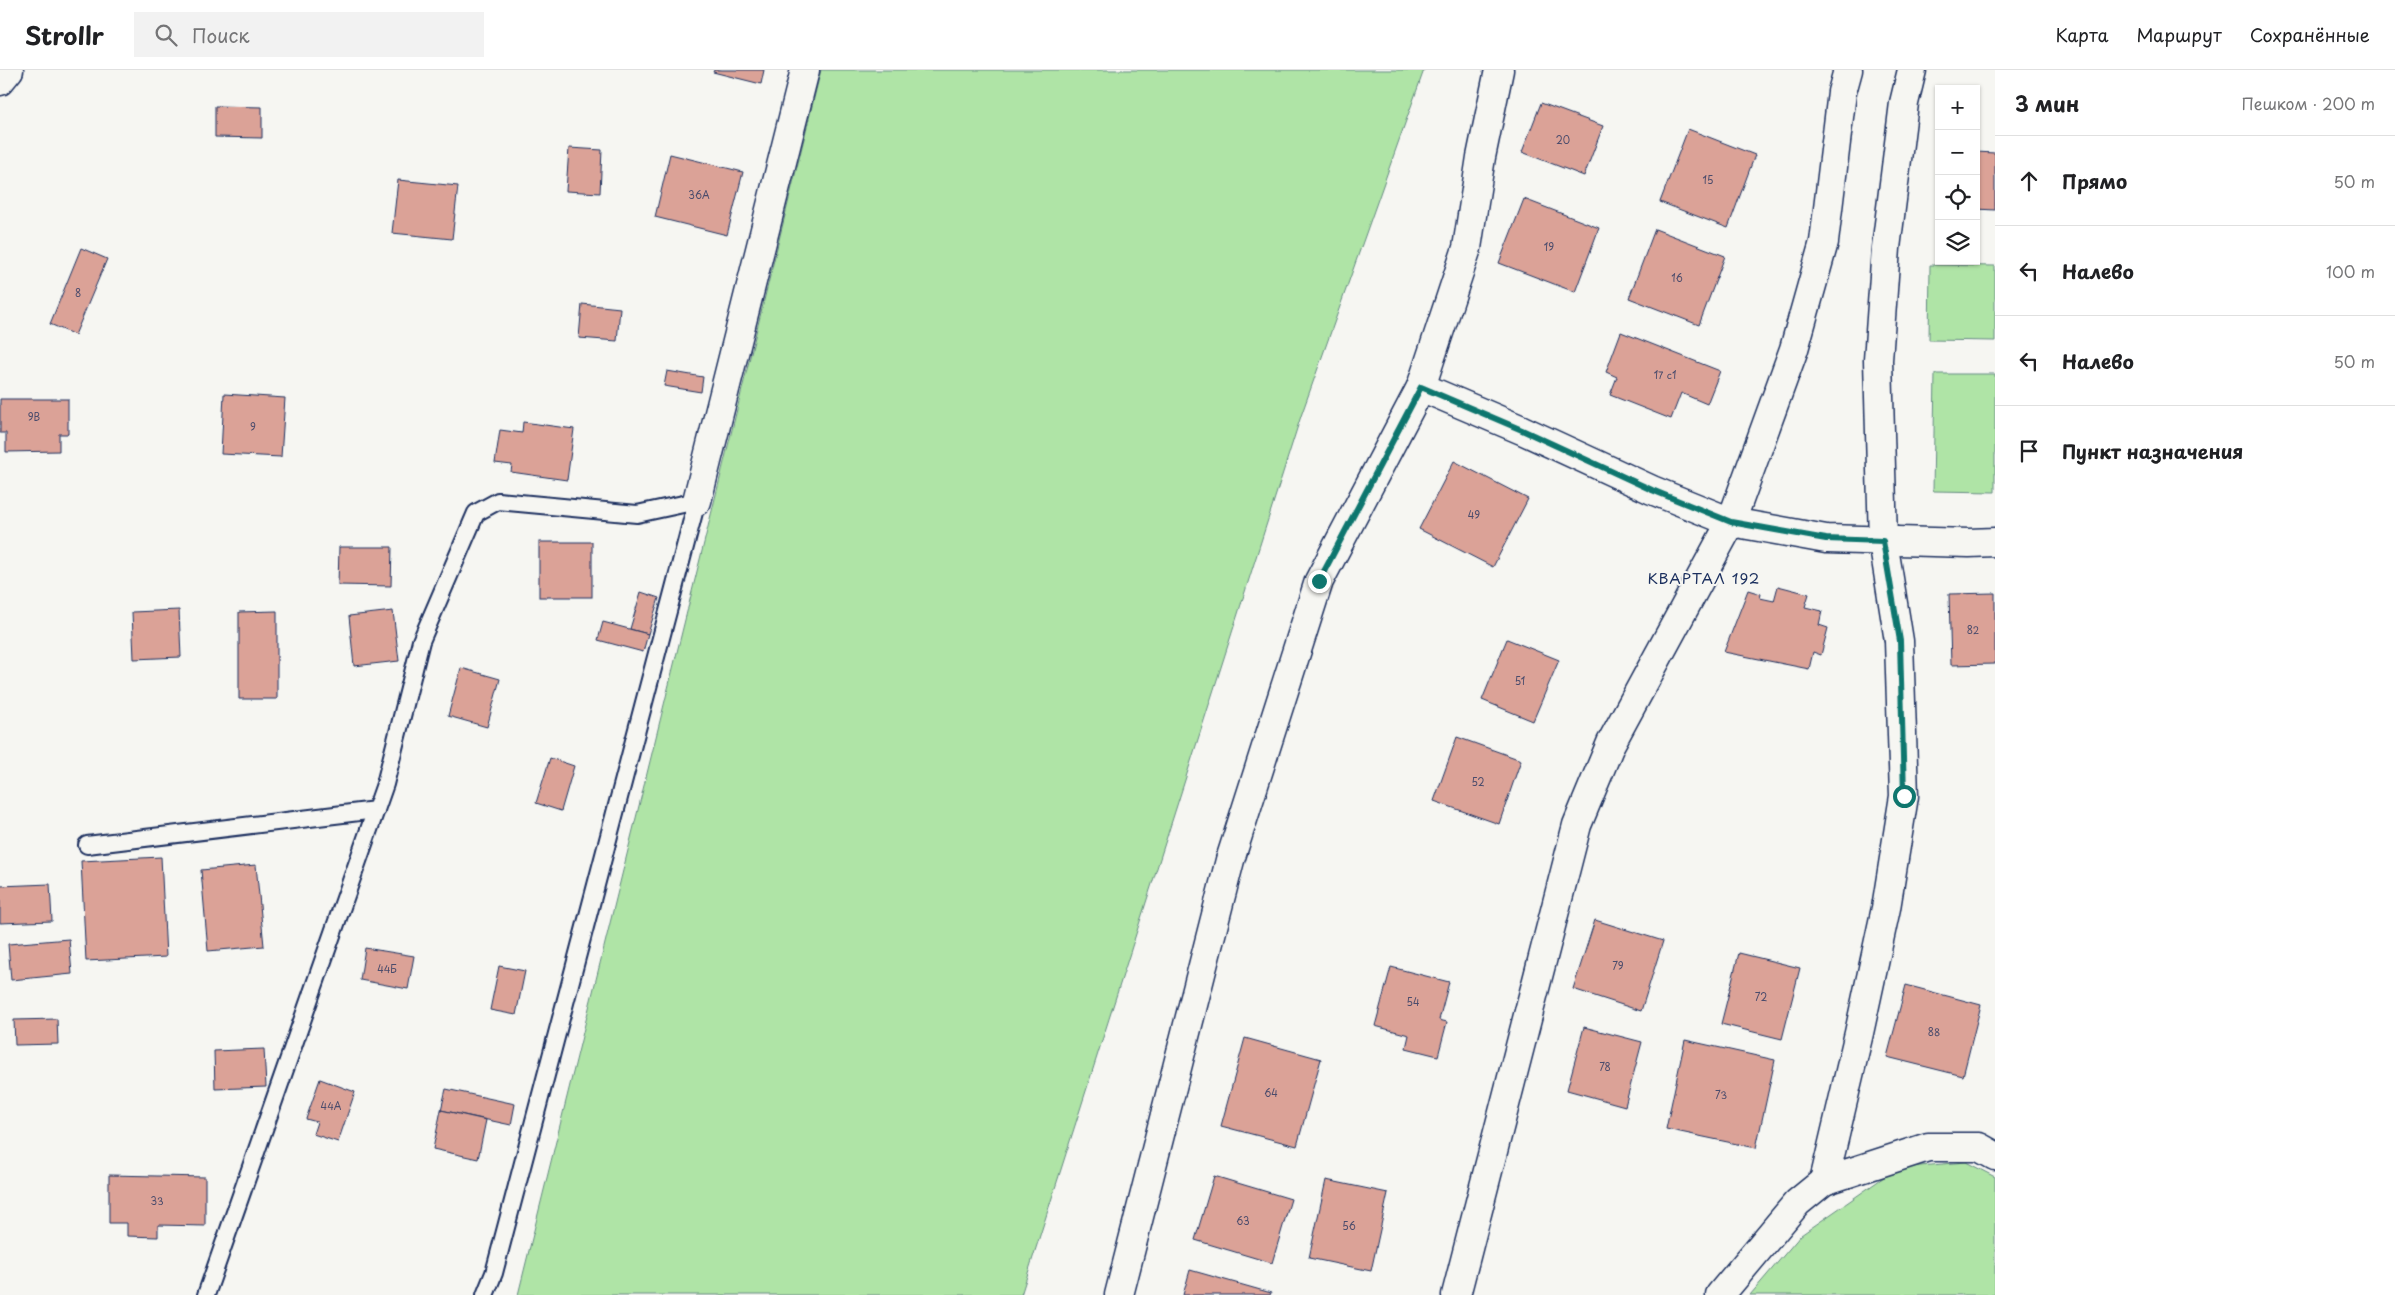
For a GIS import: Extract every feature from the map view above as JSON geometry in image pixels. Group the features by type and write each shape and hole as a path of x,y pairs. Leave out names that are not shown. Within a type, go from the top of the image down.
{"street":[{"path":"0,81 9,70"},
{"path":"697,501 805,70"},
{"path":"1119,1295 1230,860 1319,581 1421,387 1467,248 1481,157 1499,70"},
{"path":"1456,1295 1577,825 1611,743 1731,522 1794,349 1824,242 1842,92 1848,70"},
{"path":"1824,1181 1886,908 1904,796 1900,641 1883,541 1878,360 1887,239 1904,103 1912,70"},
{"path":"1421,387 1522,430 1635,483 1731,522 1826,539 1968,544 1995,542"},
{"path":"1720,1295 1797,1203 1824,1181 1928,1147 1979,1147 1995,1156"}],"lane":[{"path":"206,1295 385,784 421,641 476,513 498,501 637,514 697,501 494,1273 485,1295"},
{"path":"87,845 376,810"}],"green space":[{"path":"821,70 1424,70 1301,416 1021,1295 518,1295"},
{"path":"1930,265 1995,266 1995,341 1929,340"},
{"path":"1935,374 1995,374 1995,492 1933,491"},
{"path":"1966,1162 1995,1177 1995,1295 1750,1295 1801,1235 1897,1168"}],"building":[{"path":"714,70 764,70 761,84 713,72"},
{"path":"1541,103 1603,126 1584,176 1522,152"},
{"path":"215,106 262,107 262,138 215,137"},
{"path":"1688,129 1755,155 1728,228 1660,202"},
{"path":"569,148 602,150 600,193 566,191"},
{"path":"1980,152 1995,153 1995,210 1980,209"},
{"path":"670,154 743,172 727,235 655,217"},
{"path":"398,180 458,186 452,239 392,233"},
{"path":"1524,199 1599,228 1575,292 1499,263"},
{"path":"1655,229 1725,256 1699,325 1629,298"},
{"path":"81,248 107,259 75,335 50,324"},
{"path":"582,304 620,308 617,341 579,338"},
{"path":"1621,332 1720,371 1707,404 1681,393 1671,419 1610,395 1617,377 1606,372"},
{"path":"667,371 703,377 701,392 664,386"},
{"path":"224,394 285,398 281,457 221,454"},
{"path":"0,399 68,399 68,434 59,434 59,451 6,452 6,433 0,433"},
{"path":"523,422 574,429 567,480 511,472 512,465 495,463 500,430 522,433"},
{"path":"1454,461 1528,499 1493,567 1419,529"},
{"path":"539,542 592,542 592,597 539,597"},
{"path":"339,547 392,547 391,586 338,585"},
{"path":"1778,586 1809,594 1805,607 1822,611 1819,625 1828,628 1821,655 1813,652 1809,669 1724,652 1748,590 1761,594 1760,598 1774,601"},
{"path":"641,592 659,598 648,634 630,629"},
{"path":"1995,593 1995,664 1951,665 1949,594"},
{"path":"179,610 181,657 134,659 132,612"},
{"path":"277,611 277,699 239,699 239,612"},
{"path":"393,611 399,661 354,666 349,616"},
{"path":"603,622 648,634 643,652 598,640"},
{"path":"1507,639 1559,660 1533,721 1482,700"},
{"path":"461,668 500,679 487,727 448,716"},
{"path":"1457,737 1521,760 1499,824 1434,801"},
{"path":"550,758 574,766 561,811 536,803"},
{"path":"161,857 166,957 86,961 81,861"},
{"path":"256,865 264,946 208,951 201,870"},
{"path":"50,884 52,921 0,923 0,886"},
{"path":"1595,920 1663,941 1641,1011 1573,989"},
{"path":"69,939 72,974 11,980 8,944"},
{"path":"365,948 414,956 408,989 360,980"},
{"path":"1739,953 1800,968 1782,1039 1721,1024"},
{"path":"499,966 525,971 516,1015 490,1010"},
{"path":"1391,967 1449,982 1439,1020 1447,1022 1438,1056 1406,1048 1409,1035 1375,1026"},
{"path":"1906,985 1981,1005 1963,1076 1887,1057"},
{"path":"57,1019 58,1044 15,1045 14,1020"},
{"path":"1584,1027 1642,1042 1625,1106 1567,1090"},
{"path":"1245,1038 1321,1059 1297,1146 1221,1126"},
{"path":"1685,1040 1775,1060 1756,1148 1666,1129"},
{"path":"264,1049 266,1087 215,1089 214,1051"},
{"path":"320,1079 355,1092 338,1142 313,1134 317,1122 306,1119"},
{"path":"446,1089 515,1104 511,1125 441,1110"},
{"path":"441,1110 486,1120 478,1159 433,1149"},
{"path":"109,1175 205,1177 205,1226 158,1225 158,1237 127,1236 127,1223 109,1223"},
{"path":"1214,1176 1291,1199 1272,1263 1195,1240"},
{"path":"1326,1180 1388,1193 1371,1271 1309,1258"},
{"path":"1190,1270 1271,1293 1270,1295 1183,1295"}],"district":[{"name":"КВАРТАЛ 192","path":"1704,577"}],"route":[{"path":"1319,581 1393,437 1421,387 1522,430 1583,460 1731,522 1826,539 1883,541 1900,641 1904,796"}]}
